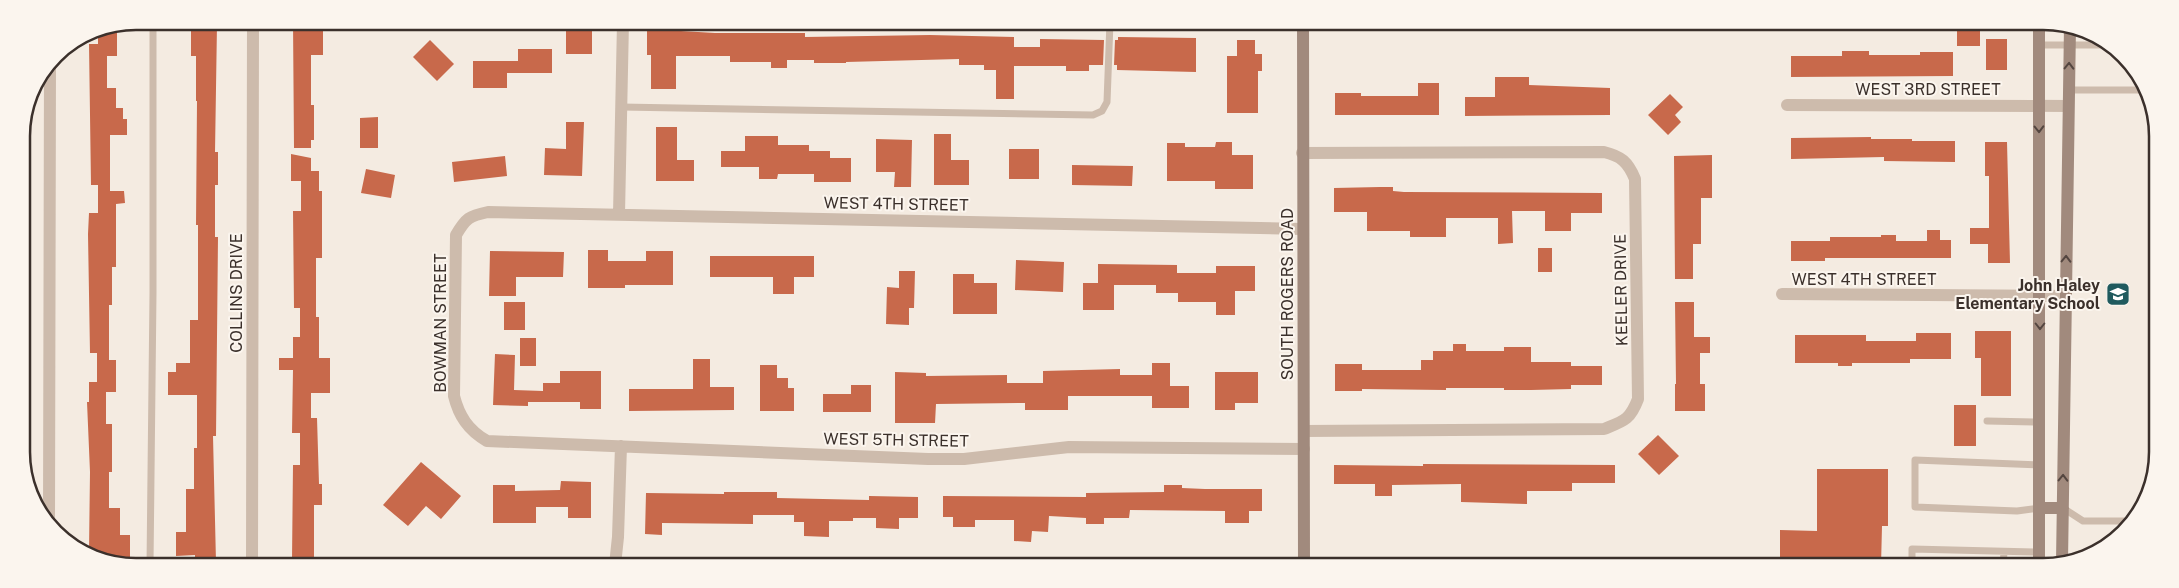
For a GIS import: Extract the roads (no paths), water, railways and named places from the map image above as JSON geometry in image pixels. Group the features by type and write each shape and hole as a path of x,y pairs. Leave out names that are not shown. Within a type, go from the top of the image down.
{"main road":[{"name":"SOUTH ROGERS ROAD","path":"1303,30 1304,558"},
{"path":"2039,30 2039,558"},
{"path":"2062,556 2070,34"},
{"path":"2039,508 2063,508"}],"street":[{"name":"COLLINS DRIVE","path":"252,558 253,30"},
{"path":"619,214 623,30"},
{"path":"49,513 50,74"},
{"name":"WEST 3RD STREET","path":"1787,105 2068,106"},
{"name":"KEELER DRIVE","path":"1302,153 1604,152 1618,156 1629,165 1635,179 1638,292 1638,399 1632,414 1622,422 1604,429 1304,430"},
{"name":"WEST 4TH STREET","path":"488,212 1302,229"},
{"name":"BOWMAN STREET","path":"487,441 474,434 465,423 458,411 454,396 456,235 464,221 472,215 488,212"},
{"name":"WEST 4TH STREET","path":"1782,294 2066,296"},
{"name":"WEST 5TH STREET","path":"487,441 928,459 964,459 1069,447 1304,449"},
{"path":"616,558 621,446"}],"lane":[{"path":"150,558 153,303 153,30"},
{"path":"621,107 1094,115 1102,111 1108,102 1110,30"},
{"path":"2039,45 2098,46"},
{"path":"2068,90 2138,90"},
{"path":"1988,421 2039,422"},
{"path":"2039,465 1915,460 1915,507 2017,511 2039,508"},
{"path":"2063,508 2083,521 2124,521"},
{"path":"1912,558 1912,549 2039,552"},
{"path":"2004,552 2004,558"}],"place":[{"name":"John Haley Elementary School","path":"2118,294"}]}
